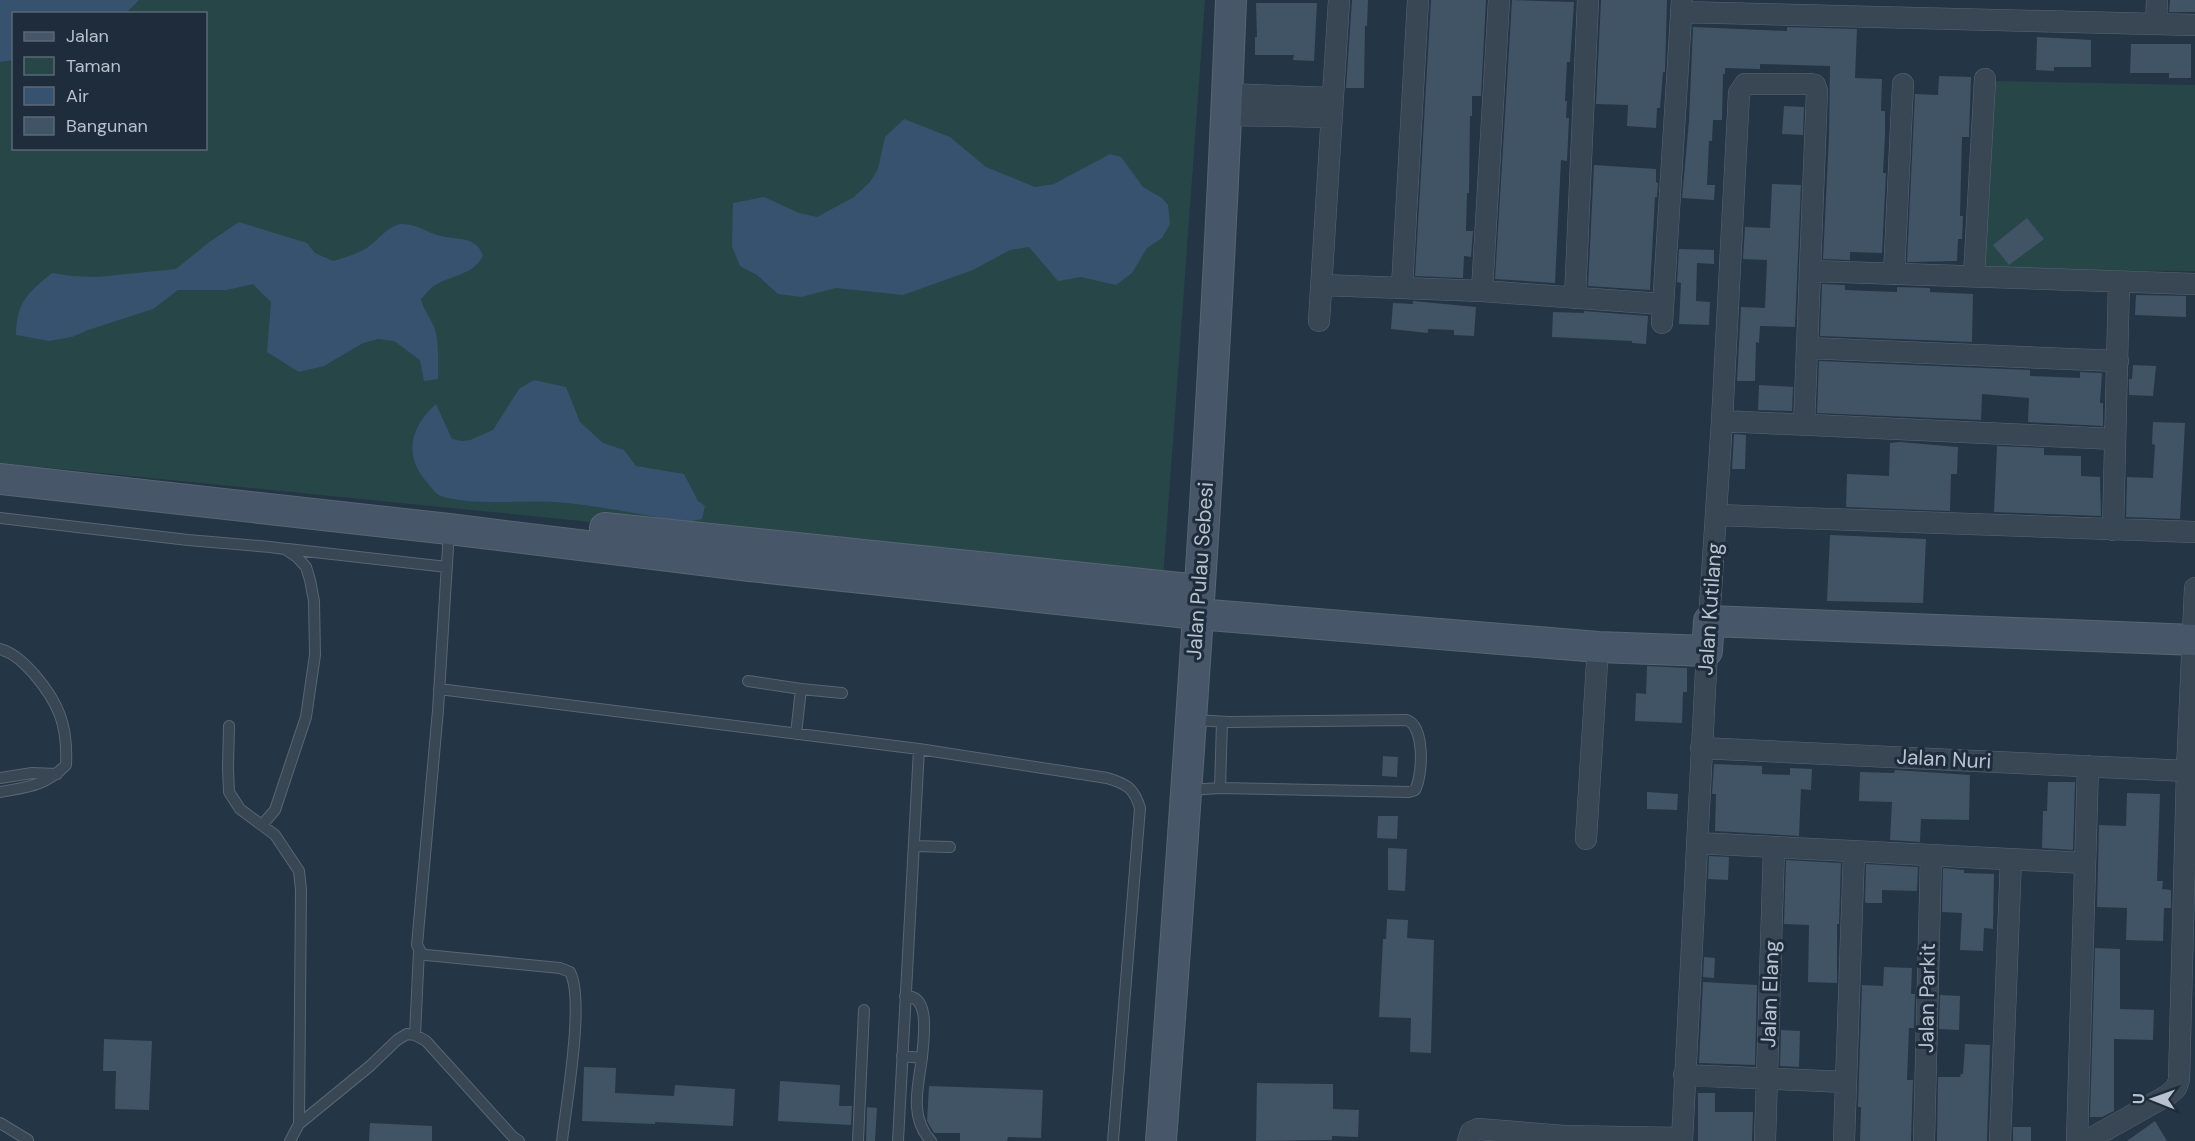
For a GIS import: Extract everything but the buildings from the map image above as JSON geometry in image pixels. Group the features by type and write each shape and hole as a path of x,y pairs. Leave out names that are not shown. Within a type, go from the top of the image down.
{"street":[{"name":"Jalan Pulau Sebesi","path":"1161,1141 1198,602 1231,0"},
{"path":"1319,321 1339,0"},
{"path":"1402,287 1418,0"},
{"path":"1482,291 1499,0"},
{"path":"1575,298 1588,0"},
{"path":"2156,24 2157,0"},
{"path":"1322,285 1482,291 1575,298 1662,314 1682,6 2195,25"},
{"path":"1974,276 1985,79"},
{"name":"Jalan Kutilang","path":"1682,1140 1701,748 1717,515 1739,93 1742,86 1810,84 1816,87 1810,271"},
{"path":"1893,274 1903,84"},
{"path":"1227,105 1332,107"},
{"path":"1804,425 1810,271 2195,284"},
{"path":"2113,530 2120,282"},
{"path":"1808,348 2118,361"},
{"path":"1722,421 2115,439"},
{"path":"0,462 1598,647 1708,637 1833,635 2194,650"},
{"path":"0,479 449,529 762,567 1198,602"},
{"path":"1717,515 2195,532"},
{"path":"2086,1141 2175,1088 2179,1080 2189,956 2187,771 2195,588"},
{"path":"1586,839 1598,647"},
{"name":"Jalan Nuri","path":"1701,748 2187,771"},
{"path":"2077,1141 2088,766"},
{"path":"1696,843 2085,863"},
{"name":"Jalan Elang","path":"1765,1141 1774,847"},
{"path":"1844,1141 1854,851"},
{"name":"Jalan Parkit","path":"1924,1141 1931,855"},
{"path":"2000,1141 2012,859"},
{"path":"1684,1075 1846,1082"},
{"path":"1468,1141 1471,1132 1478,1129 1563,1138 1682,1140"}],"lane":[{"path":"0,518 447,567"},
{"path":"415,1035 419,950 417,938 439,689 449,529"},
{"path":"262,825 275,810 306,717 315,655 314,601 310,580 306,567 285,549"},
{"path":"0,649 10,651 45,687 58,708 67,745 66,765 57,774 40,784 0,792"},
{"path":"748,681 842,693"},
{"path":"439,689 919,749 1107,778 1125,784 1136,795 1140,808 1113,1141"},
{"path":"796,734 801,689"},
{"path":"1186,790 1220,788 1409,792 1415,790 1419,783 1420,770 1418,731 1413,723 1407,720 1222,722 1190,720"},
{"path":"1220,788 1222,722"},
{"path":"229,726 229,792 240,809 275,835 298,871 300,881 299,1124"},
{"path":"898,1141 919,749"},
{"path":"0,778 32,772 57,774"},
{"path":"914,846 950,847"},
{"path":"419,950 426,955 560,968 570,972 575,982 577,1007 562,1141"},
{"path":"905,996 918,1001 923,1010 922,1058 916,1107 918,1122 923,1133 931,1141"},
{"path":"858,1141 864,1010"},
{"path":"290,1141 299,1124 407,1034 415,1035 426,1041 519,1141"},
{"path":"902,1056 922,1058"},
{"path":"0,1123 25,1140 41,1141"}],"green space":[{"path":"0,0 1205,0 1163,579 0,463"},
{"path":"1995,81 2195,85 2195,271 1982,270"}],"water":[{"path":"0,0 139,0 127,12 12,12 12,60 0,62"},
{"path":"904,119 950,137 986,167 1035,187 1054,184 1110,154 1121,157 1143,187 1162,198 1168,205 1170,224 1162,238 1147,248 1132,273 1116,285 1081,277 1058,281 1029,247 1010,250 973,270 903,295 836,288 801,297 778,294 757,275 740,266 732,246 733,203 764,197 799,213 817,217 854,197 870,182 878,169 885,137"},
{"path":"239,222 307,243 315,253 333,261 363,250 391,228 401,224 411,225 441,236 466,240 476,245 483,256 474,267 435,285 421,299 436,335 438,379 424,381 420,360 394,341 378,339 363,343 324,366 299,372 267,352 271,302 253,284 227,290 178,290 153,309 72,337 49,341 16,335 21,306 25,299 52,273 97,277 176,269"},
{"path":"534,380 566,387 580,422 603,443 624,450 636,466 684,474 698,501 705,506 702,519 687,522 571,503 467,501 436,493 418,470 412,450 416,430 428,412 436,404 452,439 470,440 493,430 519,389"}]}
